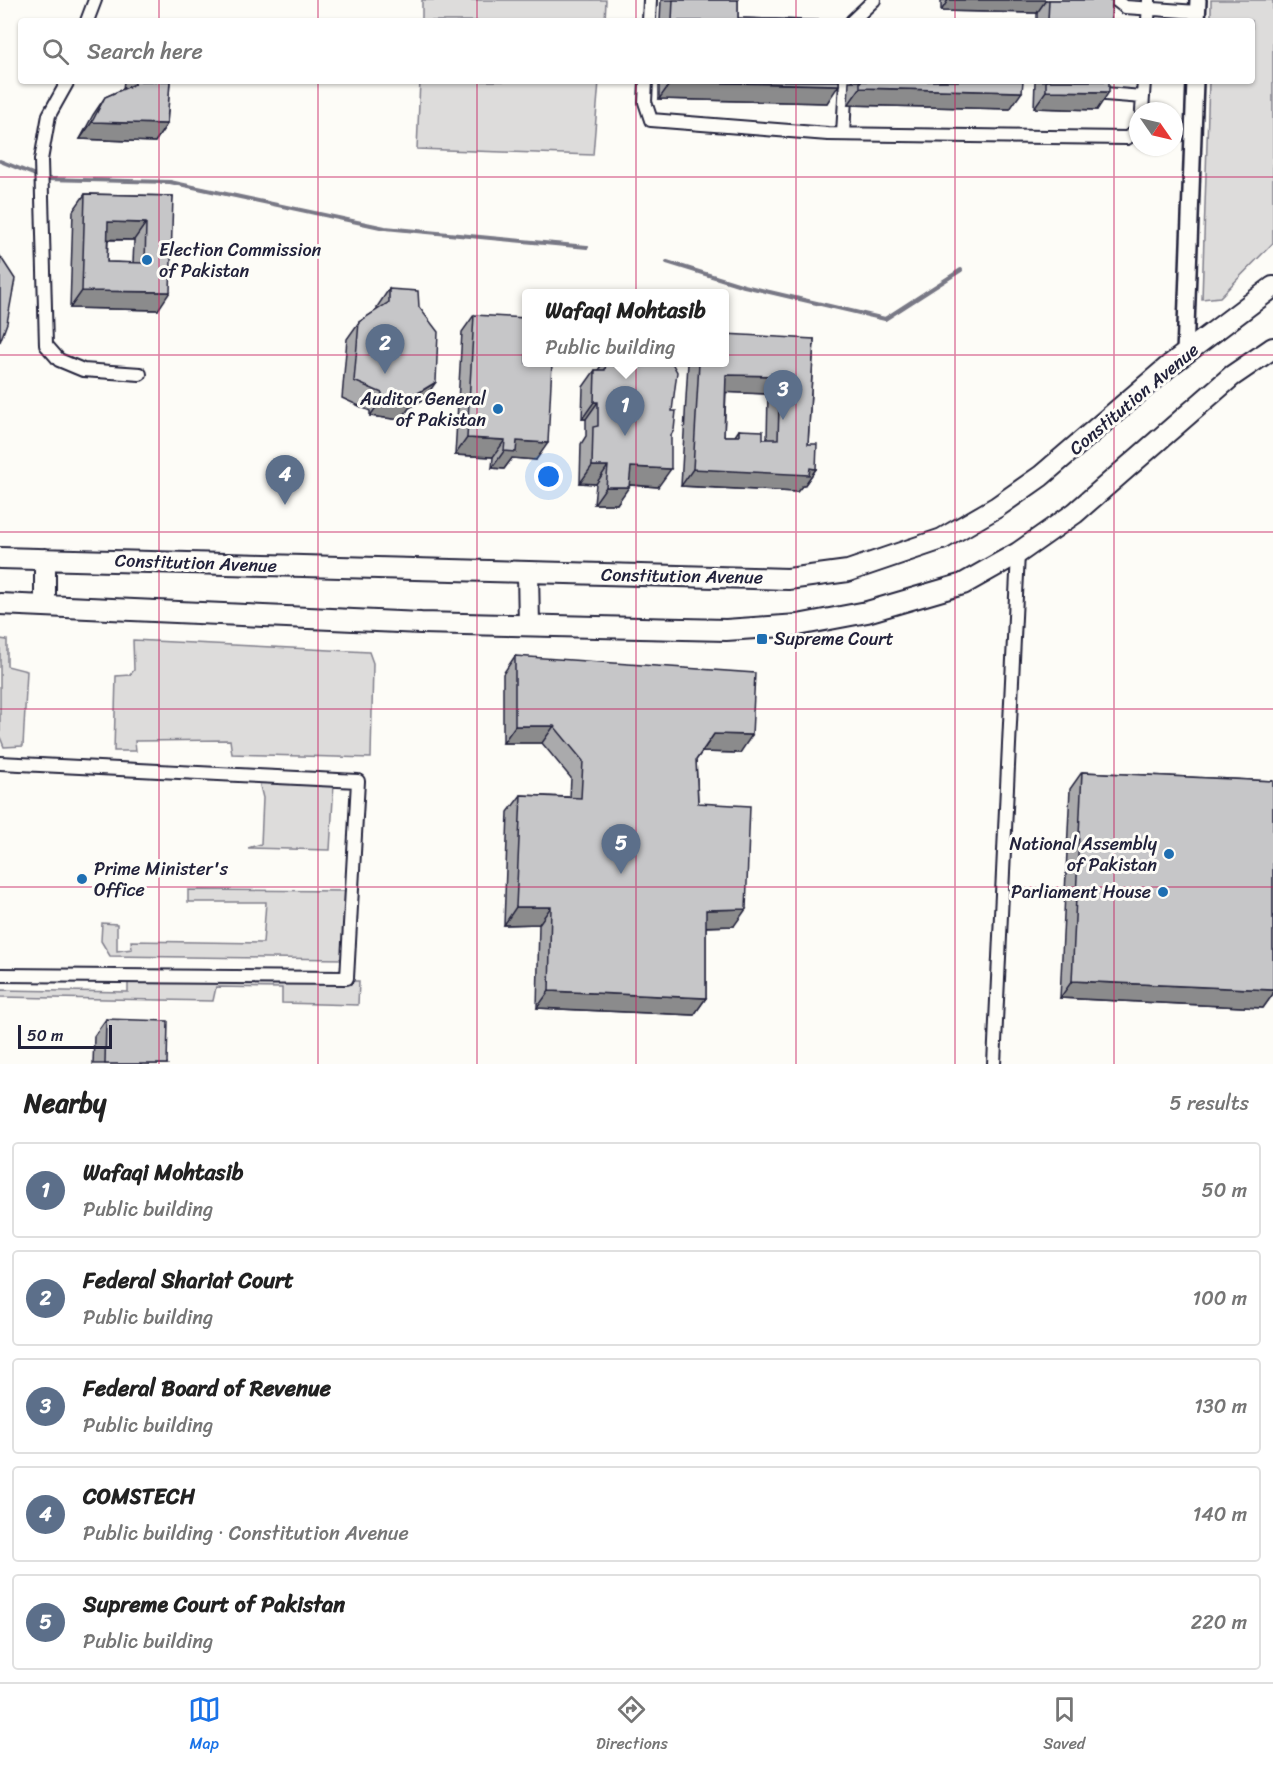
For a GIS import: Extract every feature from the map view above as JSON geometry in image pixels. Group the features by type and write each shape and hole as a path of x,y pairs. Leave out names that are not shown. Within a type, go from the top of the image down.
{"main road":[{"path":"1233,318 1273,271"},
{"name":"Constitution Avenue","path":"0,558 788,579 857,568 942,539 997,507 1041,476 1185,354 1273,287"},
{"path":"0,604 529,625 726,630 798,625 867,612 963,584 1018,553 1075,513 1232,376 1273,348"},
{"path":"45,559 45,606"},
{"path":"528,572 529,625"}],"street":[{"path":"88,18 95,0"},
{"path":"649,18 650,0"},
{"path":"855,18 874,0"},
{"path":"1116,0 1125,7 1198,11"},
{"path":"66,84 49,115 41,160 46,345 59,360 83,370 140,374"},
{"path":"646,84 645,102 651,120 843,134 1129,137"},
{"path":"843,134 846,84"},
{"path":"1100,84 1099,90 1105,94 1143,97"},
{"path":"1143,102 1144,84"},
{"path":"1185,354 1195,84"},
{"path":"994,1064 1018,553"},
{"path":"0,763 358,781 347,978 0,975"}],"shaded area":[{"path":"422,0 606,0 605,18 422,18"},
{"path":"1211,0 1273,0 1273,243 1220,297 1202,299 1209,84 1255,84 1255,18 1211,18"},
{"path":"420,84 599,84 593,155 417,149"},
{"path":"0,639 7,640 7,666 27,671 23,746 4,747 0,737"},
{"path":"133,640 369,652 373,663 371,758 232,754 230,740 135,741 136,751 114,751 116,676 130,675 134,670"},
{"path":"259,782 334,782 330,850 248,848 261,844 263,798"},
{"path":"188,890 347,891 344,959 110,956 101,941 102,923 117,924 117,951 132,949 131,941 263,943 266,902 188,902"},
{"path":"128,978 359,981 358,1005 282,1003 282,988 216,987 213,1001 0,997 0,990 128,992"}],"building":[{"path":"673,0 738,0 738,18 672,18"},
{"path":"1049,0 1112,0 1111,18 1048,18"},
{"path":"135,84 170,84 167,124 92,122 105,97"},
{"path":"860,84 1023,84 1022,92 860,88"},
{"path":"1046,84 1109,84 1109,92 1046,91"},
{"path":"85,194 173,196 170,292 82,291","holes":["108,222 146,223 145,263 107,262"]},
{"path":"0,256 15,279 7,323 0,342"},
{"path":"389,289 418,291 419,307 438,332 436,382 413,396 413,403 382,399 382,393 354,381 359,322 389,302"},
{"name":"Auditor General of Pakistan","path":"474,315 522,318 522,367 552,367 548,443 517,441 516,452 504,451 505,440 467,438"},
{"path":"729,334 814,339 808,444 817,444 816,469 810,468 809,475 693,469 699,367 729,367","holes":["726,375 780,376 778,439 763,439 763,431 739,430 739,436 724,436"]},
{"path":"605,367 674,367 677,372 672,411 676,411 674,430 671,435 671,469 631,467 629,487 606,487 608,466 592,466 593,427 598,426 598,402 594,402 595,370 605,370"},
{"path":"515,656 755,673 752,735 714,734 696,760 698,803 750,806 746,909 706,910 706,998 549,991 551,907 516,907 521,795 581,798 583,761 554,726 515,726"},
{"name":"National Assembly of Pakistan","path":"1082,772 1273,781 1273,990 1072,981"},
{"path":"106,1019 168,1021 167,1064 105,1064"}],"waterway":[{"path":"0,161 38,176"},
{"path":"45,179 170,182 385,228 587,247"},
{"path":"667,262 744,286 885,319 961,270"}],"place":[{"name":"Election Commission of Pakistan","path":"147,260"},
{"name":"Federal Shariat Court","path":"385,374"},
{"name":"Auditor General of Pakistan","path":"498,409"},
{"name":"Federal Board of Revenue","path":"783,420"},
{"name":"Wafaqi Mohtasib","path":"625,436"},
{"name":"COMSTECH","path":"285,505"},
{"name":"Supreme Court","path":"762,639"},
{"name":"National Assembly of Pakistan","path":"1169,854"},
{"name":"Supreme Court of Pakistan","path":"621,874"},
{"name":"Prime Minister's Office","path":"82,879"},
{"name":"Parliament House","path":"1163,892"}]}
